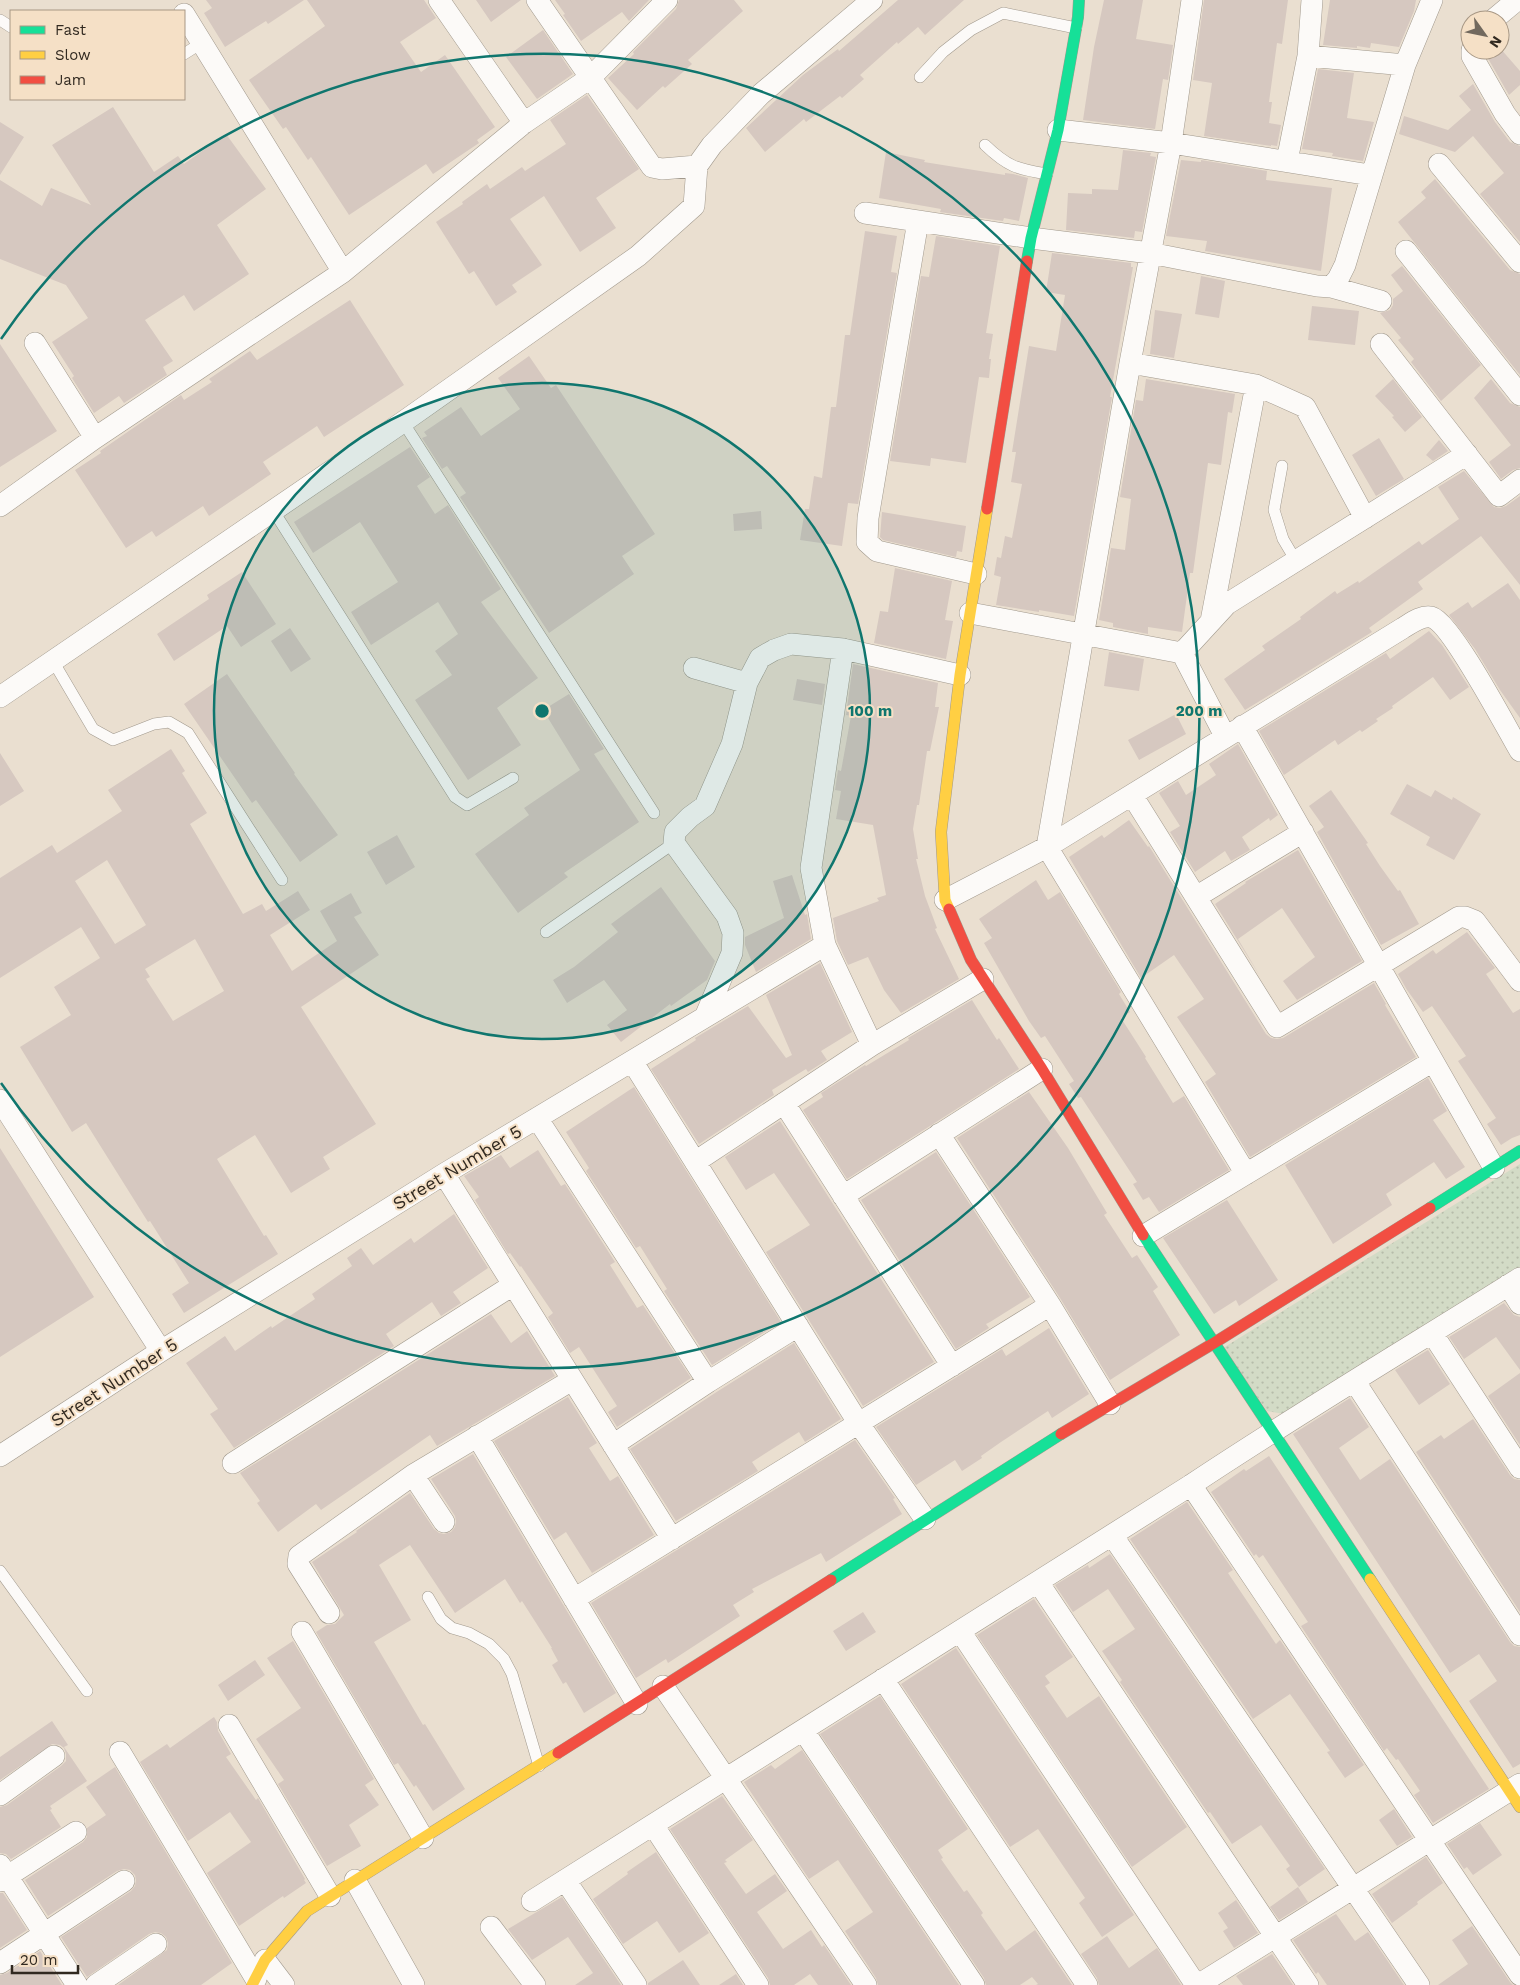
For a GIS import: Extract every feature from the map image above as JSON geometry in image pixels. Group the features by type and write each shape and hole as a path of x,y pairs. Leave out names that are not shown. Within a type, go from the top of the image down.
{"street":[{"path":"439,0 524,123"},
{"path":"537,0 652,166 662,169 697,166"},
{"path":"0,506 95,438 344,272 524,123 590,78 668,0"},
{"path":"0,697 403,422 638,256 694,206 697,166 712,145 761,94 872,0"},
{"path":"960,1631 1197,1985 1430,1840 1516,1794 1143,1236 1042,1069 971,960 945,900 941,832 960,674 1031,238 1058,130 1076,28 1079,0"},
{"path":"1192,0 1171,143 1130,363 1047,847 1246,1174"},
{"path":"1287,161 1308,56 1312,0"},
{"path":"1331,287 1338,279 1345,265 1370,175 1405,65 1432,0"},
{"path":"1506,10 1518,0"},
{"path":"185,15 344,272"},
{"path":"1308,56 1405,65"},
{"path":"1475,60 1512,108 1520,134"},
{"path":"1058,130 1171,143 1370,175"},
{"path":"1439,164 1520,262"},
{"path":"865,213 1031,238 1150,253 1317,286 1331,287 1381,301"},
{"path":"918,221 870,508 867,542 877,551 976,574"},
{"path":"1406,251 1520,395"},
{"path":"35,343 95,438"},
{"path":"1381,344 1499,496 1520,480"},
{"path":"1130,363 1256,385 1305,407 1365,518"},
{"path":"1212,621 1256,385"},
{"path":"1182,653 1228,604 1467,454"},
{"path":"970,613 1182,653 1303,832 1494,1168"},
{"path":"945,900 1047,847 1418,620 1431,617 1445,628 1520,751"},
{"path":"706,1017 732,953 733,933 727,916 674,843 675,832 690,817 705,806 732,744 747,683 760,658 774,650 791,644 843,649 960,674"},
{"path":"843,649 811,868 825,945 872,1045"},
{"path":"694,668 747,683"},
{"path":"1132,794 1277,1027 1378,964 1459,917 1475,921 1520,981"},
{"path":"1196,897 1303,832"},
{"name":"Street Number 5","path":"0,1456 161,1351 444,1174 825,945"},
{"path":"695,1162 872,1045 983,979"},
{"path":"632,1061 858,1424 925,1519"},
{"path":"1143,1236 1433,1061"},
{"path":"843,1196 1042,1069"},
{"path":"0,1100 161,1351"},
{"path":"784,1103 952,1366"},
{"path":"538,1118 708,1382"},
{"path":"939,1134 1050,1305 1110,1404"},
{"path":"258,1974 307,1911 330,1896 637,1704 925,1519 1110,1404 1214,1343 1520,1151"},
{"path":"444,1174 672,1539"},
{"path":"532,1901 1191,1485 1272,1431 1355,1382 1514,1281 1520,1304"},
{"path":"233,1463 513,1285"},
{"path":"574,1599 1050,1305"},
{"path":"613,1445 708,1382 798,1326"},
{"path":"1432,1333 1520,1468"},
{"path":"329,1613 298,1564 298,1556 413,1475 572,1380"},
{"path":"1355,1382 1520,1636"},
{"path":"477,1436 637,1704"},
{"path":"413,1475 444,1522"},
{"path":"1191,1485 1520,1975"},
{"path":"1112,1535 1419,1985"},
{"path":"1038,1582 1308,1985"},
{"path":"302,1632 423,1838"},
{"path":"883,1680 1087,1985"},
{"path":"663,1686 725,1780 866,1985"},
{"path":"229,1725 330,1896"},
{"path":"804,1730 974,1985"},
{"path":"120,1752 258,1974 284,1985"},
{"path":"0,1795 54,1756"},
{"path":"653,1825 758,1985"},
{"path":"76,1832 3,1873 77,1985"},
{"path":"355,1880 414,1985"},
{"path":"564,1880 636,1985"},
{"path":"0,1963 124,1881"},
{"path":"491,1926 535,1985"},
{"path":"96,1985 156,1944"}],"lane":[{"path":"920,77 943,52 971,30 1003,13 1076,28"},
{"path":"185,53 203,42"},
{"path":"985,145 1002,160 1016,168 1047,174"},
{"path":"403,422 654,813"},
{"path":"1282,466 1274,510 1283,539 1296,561"},
{"path":"273,510 454,797 467,806 513,778"},
{"path":"53,661 93,729 106,737 113,740 154,724 169,722 188,733 282,880"},
{"path":"546,932 674,843"},
{"path":"0,1571 87,1690"},
{"path":"428,1597 441,1619 452,1628 470,1633 489,1644 504,1659 512,1674 539,1766"}],"green space":[{"path":"1520,1164 1520,1269 1289,1415 1267,1411 1223,1348"}],"building":[{"path":"206,0 304,0 268,24 266,21 225,47 204,13 212,8"},
{"path":"307,0 424,0 436,18 400,42 421,72 445,55 495,127 477,140 479,143 433,174 426,164 349,215 311,157 308,160 286,127 283,129 249,80 325,26"},
{"path":"476,0 521,0 491,22"},
{"path":"555,0 649,0 629,21 622,12 581,41"},
{"path":"679,0 734,0 743,11 688,60 692,64 665,88 663,86 637,110 608,78 634,54 633,52 676,9"},
{"path":"898,0 964,0 925,35 918,27 898,44 897,42 860,75 864,79 842,98 840,96 806,122 804,119 765,152 746,128 803,75 838,49 839,51"},
{"path":"1104,0 1143,0 1136,39 1173,45 1168,80 1163,79 1155,129 1083,120 1094,47"},
{"path":"1204,0 1288,0 1282,44 1277,43 1269,102 1272,102 1269,123 1281,125 1277,146 1204,136 1212,83 1193,80"},
{"path":"1330,0 1416,0 1414,11 1399,47 1371,43 1370,48 1357,46 1357,48 1323,45"},
{"path":"543,30 573,74 537,99 506,57"},
{"path":"1489,60 1510,60 1520,71 1520,85 1509,95"},
{"path":"1318,69 1354,73 1347,118 1374,122 1363,161 1332,156 1333,153 1302,149"},
{"path":"1473,84 1495,122 1510,142 1520,146 1520,242 1480,194 1504,173 1473,136 1455,152 1399,134 1404,116 1448,130 1471,110 1459,96"},
{"path":"587,95 639,169 596,198 616,228 580,252 544,196 510,219 542,265 512,285 517,292 496,306 474,271 469,274 436,222 463,204 462,202 487,184 490,189 522,167 525,171 566,144 550,120"},
{"path":"113,107 154,172 178,156 184,164 226,134 266,189 217,225 249,274 194,311 184,295 145,320 173,361 163,367 167,375 124,403 119,396 94,413 72,378 74,376 52,342 88,318 66,285 0,259 0,180 42,206 51,188 91,205 52,145"},
{"path":"0,122 24,137 0,175"},
{"path":"1123,150 1151,153 1150,156 1156,157 1142,232 1135,231 1134,238 1066,230 1068,193 1092,194 1092,189 1118,190"},
{"path":"886,152 925,160 924,162 1005,175 1005,173 1013,174 1028,178 1019,221 1004,218 1003,221 940,212 941,209 879,198"},
{"path":"1181,160 1201,162 1201,160 1267,171 1266,180 1332,188 1321,271 1205,251 1207,241 1166,236"},
{"path":"1435,179 1510,270 1520,274 1520,375 1398,222 1426,198 1421,192"},
{"path":"865,231 897,236 891,272 897,273 858,504 848,503 842,546 800,540 805,509 809,509 814,476 822,478 831,407 836,407 845,335 850,335"},
{"path":"936,236 1000,246 986,333 993,334 989,359 991,359 989,378 979,377 966,463 931,458 930,466 890,461 921,276 929,277"},
{"path":"1052,253 1131,263 1131,267 1133,267 1074,616 996,605 1001,577 994,575 997,557 1001,558 1005,536 1012,538 1022,484 1011,482 1016,452 1012,452 1029,346 1056,351 1065,295 1046,292"},
{"path":"1402,266 1481,365 1441,401 1411,362 1414,359 1398,340 1401,338 1380,313 1390,310 1393,305 1393,299 1403,291 1391,275"},
{"path":"1201,276 1225,281 1219,318 1195,314"},
{"path":"350,300 404,385 324,437 317,426 263,462 271,474 209,516 203,506 156,537 152,531 126,548 75,470 181,395 184,400 212,382 209,379 250,351 257,360"},
{"path":"1312,306 1359,311 1355,345 1308,340"},
{"path":"1155,310 1182,314 1174,358 1150,354"},
{"path":"0,344 57,431 0,467"},
{"path":"529,356 551,388 556,385 655,534 622,556 634,574 549,633 460,497 466,493 447,466 442,469 422,438 427,436 424,432 461,407 481,436 520,409 498,378"},
{"path":"1146,379 1235,394 1232,413 1228,412 1221,465 1208,463 1193,573 1190,573 1182,632 1148,627 1148,634 1113,627 1113,623 1099,620 1111,548 1125,550 1131,499 1120,497 1136,400 1143,401"},
{"path":"1393,379 1422,417 1405,432 1392,417 1394,416 1375,396"},
{"path":"1491,379 1510,403 1520,407 1520,468 1513,470 1501,479 1489,462 1511,445 1474,398"},
{"path":"1379,438 1404,479 1376,496 1352,455"},
{"path":"1439,440 1448,451 1433,461 1426,455"},
{"path":"410,447 430,477 417,486 435,514 448,505 501,589 481,602 538,678 497,708 521,745 468,780 415,700 452,675 435,651 458,634 438,602 371,645 351,612 398,582 360,522 313,553 294,522"},
{"path":"1464,471 1494,507 1506,506 1520,496 1520,585 1481,536 1418,582 1423,589 1369,628 1372,632 1245,710 1224,679 1265,650 1262,646 1301,619 1300,617 1335,591 1337,594 1358,581 1359,583 1419,541 1422,545 1459,519 1438,487"},
{"path":"761,511 762,529 734,531 733,514"},
{"path":"882,512 966,526 962,552 957,551 956,557 883,540 880,537"},
{"path":"895,568 952,581 945,620 953,621 946,659 874,643 880,611 888,612"},
{"path":"242,572 276,624 241,647 227,626 174,661 157,634 209,599 207,595"},
{"path":"1508,583 1520,600 1520,718 1475,649 1449,615 1468,602 1472,608"},
{"path":"290,628 311,659 291,672 271,641"},
{"path":"1429,631 1442,645 1469,687 1450,700 1433,677 1392,706 1393,708 1376,719 1378,721 1362,732 1360,730 1338,745 1335,740 1284,775 1259,731 1386,653 1390,659"},
{"path":"1109,652 1144,659 1139,691 1104,686"},
{"path":"853,664 938,683 935,707 939,707 930,751 927,751 919,805 917,805 913,829 918,859 916,859 925,896 937,928 935,929 959,979 901,1013 884,990 868,957 848,965 837,941 833,918 879,901 877,898 886,895 873,825 836,819 841,791 835,790 838,770 841,771 851,716 846,715"},
{"path":"227,674 294,774 338,835 300,862 256,800 252,803 184,704"},
{"path":"797,679 825,684 822,705 793,700"},
{"path":"569,694 604,749 594,754 639,822 564,873 568,877 518,913 475,854 529,815 524,808 580,770 543,710"},
{"path":"1176,714 1186,734 1139,760 1128,740"},
{"path":"1238,744 1278,815 1270,821 1269,818 1242,837 1250,850 1231,861 1225,851 1195,872 1170,832 1180,826 1159,793 1178,781 1186,795 1216,775 1209,764"},
{"path":"171,749 185,771 182,773 207,813 190,824 243,914 262,904 266,911 298,891 310,910 270,935 292,971 337,941 320,911 351,893 362,913 354,917 379,955 301,1007 376,1124 323,1157 330,1169 291,1193 255,1135 217,1159 264,1236 266,1235 278,1254 184,1313 172,1294 189,1283 86,1123 72,1132 20,1047 71,1015 54,987 100,958 81,927 0,978 0,878 52,845 57,853 122,811 108,790","holes":["107,860 146,925 115,944 75,881","195,939 224,991 173,1021 146,979 150,977 145,969"]},
{"path":"0,753 24,791 0,806"},
{"path":"1407,784 1431,797 1435,790 1452,800 1453,797 1481,814 1454,860 1426,845 1430,837 1390,814"},
{"path":"1331,790 1368,843 1366,844 1380,866 1398,891 1400,890 1419,924 1381,945 1317,832 1324,827 1309,806"},
{"path":"1129,820 1149,846 1266,1034 1271,1038 1283,1038 1374,983 1416,1057 1250,1157 1205,1082 1216,1074 1177,1017 1204,999 1174,955 1141,978 1069,857 1102,835 1104,838"},
{"path":"397,835 415,867 386,885 367,852"},
{"path":"1298,850 1362,961 1297,1000 1283,981 1315,957 1282,908 1238,939 1260,976 1215,904 1245,882"},
{"path":"792,875 805,915 807,914 811,939 756,972 745,945 745,937 784,918 773,881"},
{"path":"1036,880 1048,900 1060,892 1121,992 1119,994 1130,1012 1121,1018 1145,1058 1173,1103 1184,1096 1229,1170 1159,1212 1149,1197 1143,1200 1133,1184 1137,1182 1081,1097 1078,1098 1069,1084 1074,1081 1045,1036 1041,1038 1029,1021 984,943 992,938 979,919"},
{"path":"661,887 715,961 707,980 671,1006 670,1004 621,1042 607,1025 627,1010 604,980 567,1003 553,980 574,967 618,932 611,924"},
{"path":"1467,932 1495,968 1486,974 1513,1013 1520,1009 1520,1135 1501,1145 1487,1124 1496,1118 1458,1061 1466,1056 1432,1006 1423,1012 1398,974 1433,950 1436,954"},
{"path":"820,963 852,1032 821,1051 827,1060 808,1072 806,1069 772,1090 774,1095 699,1144 651,1069 696,1040 695,1038 748,1006 786,1058 792,1055 766,995"},
{"path":"972,1000 997,1040 999,1038 1019,1069 847,1179 803,1110 823,1097 821,1093"},
{"path":"1428,1078 1447,1111 1433,1120 1465,1167 1446,1179 1434,1162 1386,1194 1392,1205 1333,1244 1285,1165"},
{"path":"634,1087 781,1322 712,1365 664,1291 667,1289 640,1246 636,1248 586,1171 589,1168 566,1132"},
{"path":"1029,1092 1068,1148 1107,1213 1104,1215 1132,1258 1137,1255 1158,1287 1153,1291 1180,1335 1110,1380 1060,1298 957,1138"},
{"path":"780,1121 934,1362 863,1406 766,1252 810,1225 774,1173 746,1190 725,1157"},
{"path":"0,1148 94,1297 0,1357"},
{"path":"538,1150 561,1186 565,1184 615,1262 610,1265 637,1308 643,1305 691,1378 617,1427 608,1412 617,1406 579,1347 570,1353 548,1317 553,1313 521,1266 510,1253 508,1254 475,1200 479,1197 464,1176 501,1155 510,1168"},
{"path":"936,1152 1030,1297 986,1324 989,1328 956,1349 861,1200"},
{"path":"1227,1200 1278,1280 1239,1306 1236,1300 1214,1314 1163,1238"},
{"path":"454,1214 488,1268 453,1292 461,1303 441,1316 432,1302 386,1334 394,1346 234,1448 210,1414 218,1409 186,1363 225,1336 235,1351 271,1326 272,1328 315,1299 312,1294 352,1266 347,1258 361,1248 373,1265 411,1238 414,1243"},
{"path":"1504,1303 1514,1315 1520,1317 1520,1370 1496,1337 1464,1359 1449,1337"},
{"path":"491,1314 511,1343 527,1331 555,1376 437,1446 430,1435 321,1510 316,1504 278,1532 257,1503 260,1501 240,1473"},
{"path":"1049,1328 1089,1394 1052,1418 1048,1411 962,1471 955,1460 916,1485 876,1427 1002,1349 1006,1356"},
{"path":"794,1343 841,1419 805,1442 799,1432 752,1462 758,1471 676,1521 630,1449"},
{"path":"1428,1350 1450,1384 1419,1405 1395,1370"},
{"path":"1520,1373 1520,1445 1488,1396"},
{"path":"568,1397 597,1443 589,1448 610,1481 618,1476 654,1535 592,1573 566,1532 554,1540 494,1441"},
{"path":"1350,1398 1369,1427 1339,1448 1360,1480 1390,1459 1510,1642 1514,1646 1520,1647 1520,1764 1513,1768 1469,1701 1497,1681 1479,1654 1450,1673 1293,1434"},
{"path":"1473,1419 1510,1475 1514,1479 1520,1480 1520,1612 1416,1452 1441,1435 1444,1439"},
{"path":"855,1440 895,1498 893,1499 902,1514 826,1562 821,1553 752,1589 754,1592 733,1605 740,1616 668,1663 666,1659 636,1678 591,1603"},
{"path":"473,1454 616,1693 584,1713 566,1682 563,1684 552,1665 558,1661 552,1648 522,1601 520,1603 505,1579 455,1613 410,1545 379,1565 411,1620 374,1642 423,1725 425,1724 465,1789 433,1811 416,1785 414,1787 398,1763 394,1765 316,1632 327,1625 335,1624 344,1615 312,1562 410,1493 434,1529 444,1534 451,1532 455,1527 455,1516 431,1479"},
{"path":"1269,1456 1489,1789 1433,1823 1414,1795 1420,1791 1398,1759 1396,1760 1387,1748 1384,1751 1301,1626 1308,1622 1263,1555 1259,1558 1256,1554 1254,1556 1211,1492 1244,1469 1246,1471"},
{"path":"1187,1502 1233,1570 1228,1573 1276,1644 1280,1640 1364,1765 1345,1778 1327,1752 1330,1751 1290,1694 1253,1719 1130,1539"},
{"path":"1110,1554 1325,1869 1299,1887 1286,1869 1290,1866 1261,1825 1232,1844 1210,1812 1208,1813 1120,1682 1122,1680 1102,1651 1135,1629 1108,1589 1073,1612 1055,1585 1088,1565 1089,1568"},
{"path":"1034,1599 1073,1657 1045,1676 1050,1683 1045,1686 1067,1718 1099,1696 1187,1827 1132,1867 977,1635"},
{"path":"863,1612 876,1632 846,1651 833,1631"},
{"path":"293,1641 374,1779 365,1785 379,1805 349,1825 361,1846 327,1866 278,1784 284,1780 256,1739 301,1708 267,1658"},
{"path":"956,1648 1134,1915 1102,1937 1079,1903 1085,1898 1038,1829 1010,1847 901,1684"},
{"path":"255,1660 265,1675 228,1701 218,1685"},
{"path":"880,1696 968,1829 938,1850 943,1858 941,1859 964,1892 967,1890 983,1913 981,1915 1006,1951 1035,1930 1072,1985 1036,1985 1038,1984 1032,1977 1020,1985 986,1985 984,1978 820,1734"},
{"path":"214,1717 217,1722 218,1731 231,1754 226,1757 256,1800 258,1798 306,1883 239,1926 207,1873 251,1842 230,1812 188,1841 140,1762 167,1744 170,1748"},
{"path":"52,1721 68,1745 64,1747 87,1781 50,1806 52,1809 50,1810 61,1827 11,1859 6,1854 0,1853 0,1807 7,1805 61,1766 66,1761 66,1754 64,1748 60,1745 52,1744 0,1780 0,1757"},
{"path":"802,1750 959,1985 878,1985 876,1978 845,1931 873,1912 838,1860 809,1879 744,1782 771,1765 775,1769"},
{"path":"115,1767 232,1963 201,1985 118,1985 167,1950 168,1943 166,1937 161,1933 149,1934 87,1977 61,1937 131,1891 135,1886 136,1880 135,1875 130,1870 117,1871 48,1916 25,1880 83,1842 87,1837 87,1828 106,1815 86,1787"},
{"path":"722,1796 753,1840 725,1860 727,1862 724,1863 746,1894 775,1874 787,1891 757,1912 783,1949 811,1930 822,1947 824,1945 851,1985 818,1985 810,1974 794,1985 770,1985 768,1978 670,1829"},
{"path":"1394,1809 1412,1837 1397,1846 1379,1820"},
{"path":"1480,1823 1502,1855 1473,1875 1467,1867 1464,1869 1447,1844"},
{"path":"656,1852 709,1933 679,1953 657,1921 623,1944 593,1899"},
{"path":"1426,1857 1443,1883 1392,1923 1372,1894"},
{"path":"1298,1887 1308,1902 1279,1920 1270,1907"},
{"path":"0,1893 3,1893 27,1930 0,1948"},
{"path":"562,1897 621,1985 575,1985 593,1973 568,1937 532,1960 508,1929"},
{"path":"1236,1900 1258,1933 1234,1948 1223,1931 1228,1928 1218,1913"},
{"path":"1336,1914 1355,1941 1368,1932 1404,1985 1327,1985 1318,1972 1316,1974 1293,1940"},
{"path":"1472,1926 1513,1985 1438,1985 1468,1964 1452,1940"},
{"path":"1107,1936 1129,1968 1157,1948 1181,1985 1099,1985 1097,1978 1081,1954"},
{"path":"40,1951 62,1985 0,1985 0,1975 7,1973"},
{"path":"1272,1954 1293,1985 1243,1985 1236,1976"},
{"path":"683,1960 700,1985 648,1985 648,1983"},
{"path":"736,1974 743,1985 719,1985"}],"traffic: fast":[{"path":"1027,261 1058,130 1078,17 1079,0"},
{"path":"1430,1208 1520,1151"},
{"path":"1143,1235 1370,1579"},
{"path":"831,1580 1061,1434"}],"traffic: slow":[{"path":"949,909 945,900 941,832 960,675 987,509"},
{"path":"1370,1579 1520,1807"},
{"path":"252,1985 265,1960 307,1911 558,1753"}],"traffic: jam":[{"path":"987,509 1027,261"},
{"path":"949,909 971,960 1042,1069 1143,1235"},
{"path":"1061,1434 1214,1343 1430,1208"},
{"path":"558,1753 831,1580"}]}
